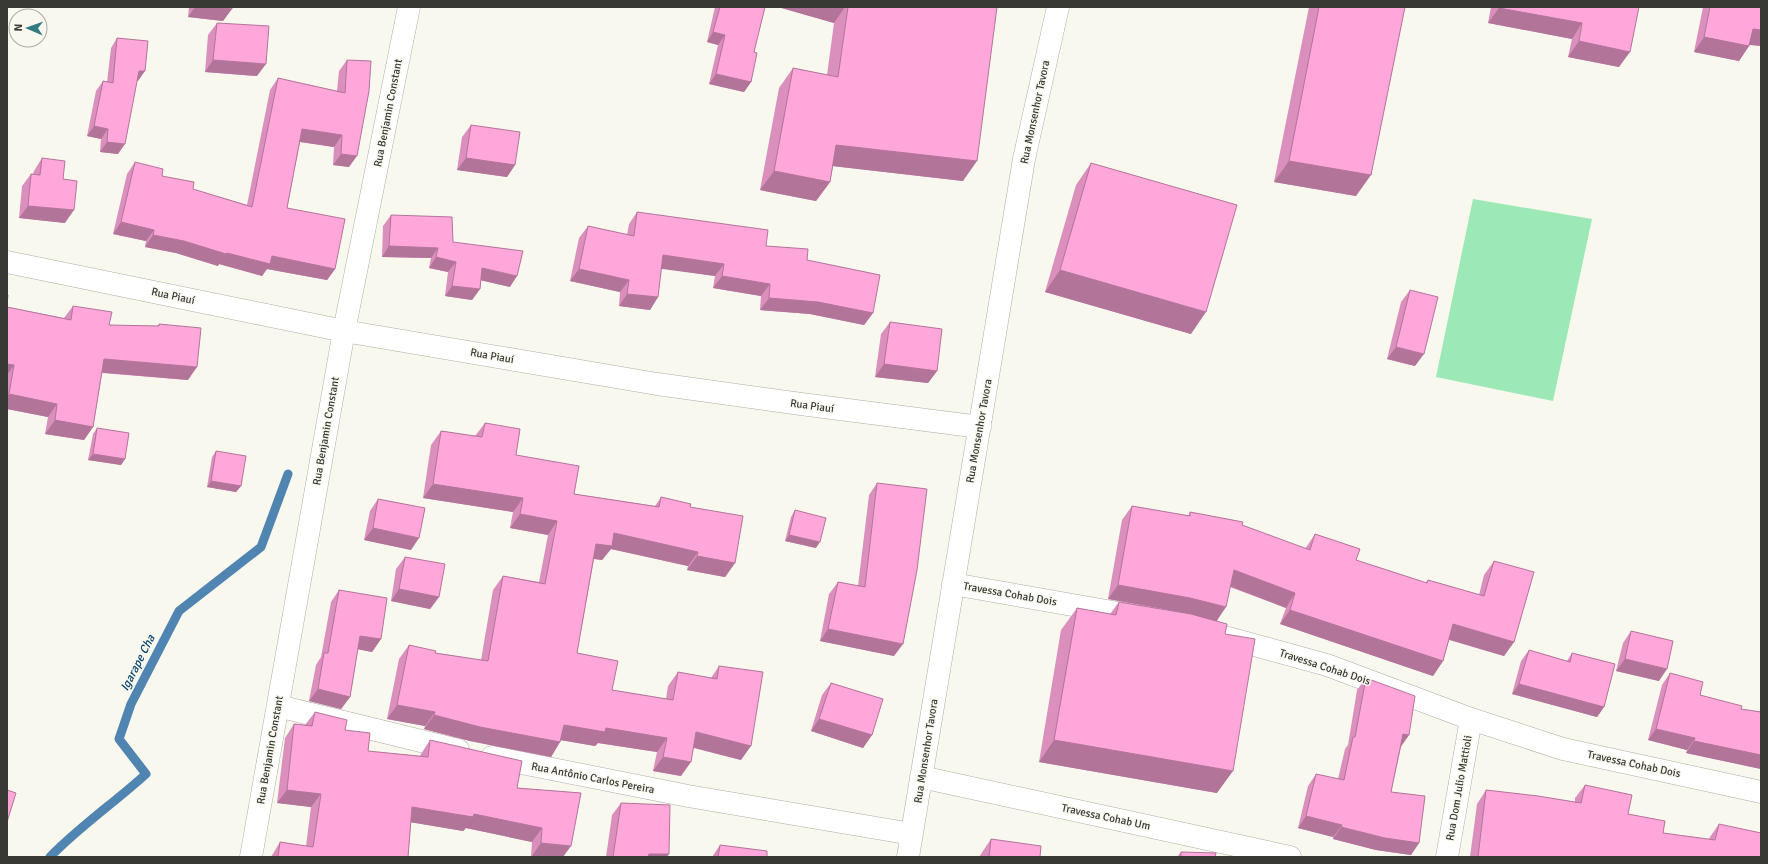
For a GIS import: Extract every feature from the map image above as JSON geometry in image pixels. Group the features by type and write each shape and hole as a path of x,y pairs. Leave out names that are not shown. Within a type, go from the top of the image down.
{"street":[{"name":"Rua Benjamin Constant","path":"251,857 344,330 409,7"},
{"name":"Rua Monsenhor Tavora","path":"908,857 1024,159 1058,7"},
{"name":"Rua Piauí","path":"7,262 344,330 657,384 980,427"},
{"name":"Travessa Cohab Dois","path":"953,584 1163,621"},
{"name":"Travessa Cohab Dois","path":"1208,632 1327,665 1471,719 1563,749 1761,792"},
{"name":"Rua Antônio Carlos Pereira","path":"278,706 467,753 688,796 912,834"},
{"name":"Rua Dom Julio Mattioli","path":"1447,857 1471,719"},
{"name":"Travessa Cohab Um","path":"922,777 1290,857"}],"green space":[{"path":"1473,199 1592,219 1553,401 1436,377"}],"building":[{"path":"214,7 232,7 232,9"},
{"path":"720,7 765,7 754,52 757,53 751,82 716,74 725,35 713,32"},
{"path":"848,7 997,7 977,161 836,145 830,182 774,171 793,68 838,77"},
{"path":"1319,7 1405,7 1371,175 1289,161"},
{"path":"1499,7 1639,7 1630,52 1579,41 1582,23"},
{"path":"1710,7 1761,7 1761,30 1753,29 1749,46 1704,37"},
{"path":"217,23 269,26 266,64 213,60"},
{"path":"117,38 148,41 145,71 139,71 125,144 107,142 108,129 94,126 103,81 113,83"},
{"path":"347,60 371,61 369,91 357,156 341,154 342,135 302,129 287,208 345,219 335,269 272,256 270,264 226,254 184,241 153,235 154,230 121,222 135,162 163,169 162,176 194,182 193,189 252,207 278,78 345,93"},
{"path":"471,125 520,132 515,165 466,158"},
{"path":"42,158 65,161 63,179 77,181 74,210 28,206 31,174 40,175"},
{"path":"1091,163 1237,205 1206,312 1060,270"},
{"path":"637,212 768,230 766,246 808,249 807,260 880,275 873,313 818,302 769,298 770,284 722,276 724,264 663,255 658,297 627,294 629,280 579,269 588,226 634,236"},
{"path":"391,215 452,217 453,242 523,251 517,276 482,268 480,289 452,286 456,262 436,257 438,248 389,246"},
{"path":"1410,290 1438,297 1424,354 1396,347"},
{"path":"73,306 112,312 109,325 159,326 159,324 201,328 197,367 104,359 93,427 55,420 57,404 9,394 14,365 7,364 7,307 71,320"},
{"path":"890,322 942,329 937,371 884,364"},
{"path":"485,423 520,429 516,455 579,466 574,494 659,507 661,497 691,504 690,507 743,516 735,563 697,556 698,552 614,533 612,546 596,544 577,653 618,661 612,690 673,700 678,672 717,679 719,666 763,672 751,746 696,732 691,762 663,757 667,738 606,728 605,732 564,725 560,742 480,727 434,715 435,712 397,705 409,645 436,651 435,653 488,661 503,576 545,584 557,521 520,514 523,498 433,484 441,431 482,437"},
{"path":"97,428 129,433 125,459 93,454"},
{"path":"216,451 246,456 241,486 211,481"},
{"path":"877,483 927,489 917,570 903,644 828,629 838,582 865,587"},
{"path":"378,499 425,508 419,538 373,528"},
{"path":"1132,506 1190,516 1190,512 1243,522 1242,525 1310,550 1315,534 1360,549 1356,560 1427,583 1428,580 1484,596 1494,561 1534,572 1514,642 1453,624 1443,661 1290,610 1295,593 1234,570 1226,607 1190,598 1118,585"},
{"path":"795,510 826,518 820,542 789,535"},
{"path":"405,557 445,564 439,597 399,589"},
{"path":"339,590 387,598 381,639 360,636 350,697 318,689 324,653 328,653"},
{"path":"1119,602 1191,614 1227,624 1225,634 1255,639 1233,771 1054,740 1077,608 1116,615"},
{"path":"1631,631 1673,641 1667,669 1625,659"},
{"path":"1529,650 1570,662 1572,653 1615,664 1604,707 1519,684"},
{"path":"1670,673 1703,682 1700,695 1742,706 1741,709 1761,712 1761,755 1694,741 1695,738 1656,729"},
{"path":"1366,678 1415,696 1409,735 1403,734 1391,792 1425,796 1419,843 1385,838 1341,827 1342,825 1306,816 1316,774 1344,780 1353,737 1355,737"},
{"path":"831,683 883,699 872,735 819,719"},
{"path":"315,712 347,720 345,730 370,733 368,751 428,757 430,740 522,761 517,788 581,793 571,846 541,843 542,828 474,814 473,817 412,807 408,857 278,857 280,842 313,847 321,794 287,790 294,724 312,726"},
{"path":"1585,785 1632,795 1628,814 1665,821 1663,833 1715,840 1719,824 1761,833 1761,857 1478,857 1486,790 1581,803"},
{"path":"7,790 16,793 7,822"},
{"path":"621,803 670,805 669,854 649,854 648,857 613,857"},
{"path":"991,839 1041,846 1040,857 989,857"},
{"path":"720,845 767,851 767,857 718,857"},
{"path":"1181,852 1216,853 1215,857 1181,857"}],"waterway":[{"name":"Igarape Cha","path":"50,857 73,835 146,774 119,739 131,704 179,611 261,547 288,474"}]}
